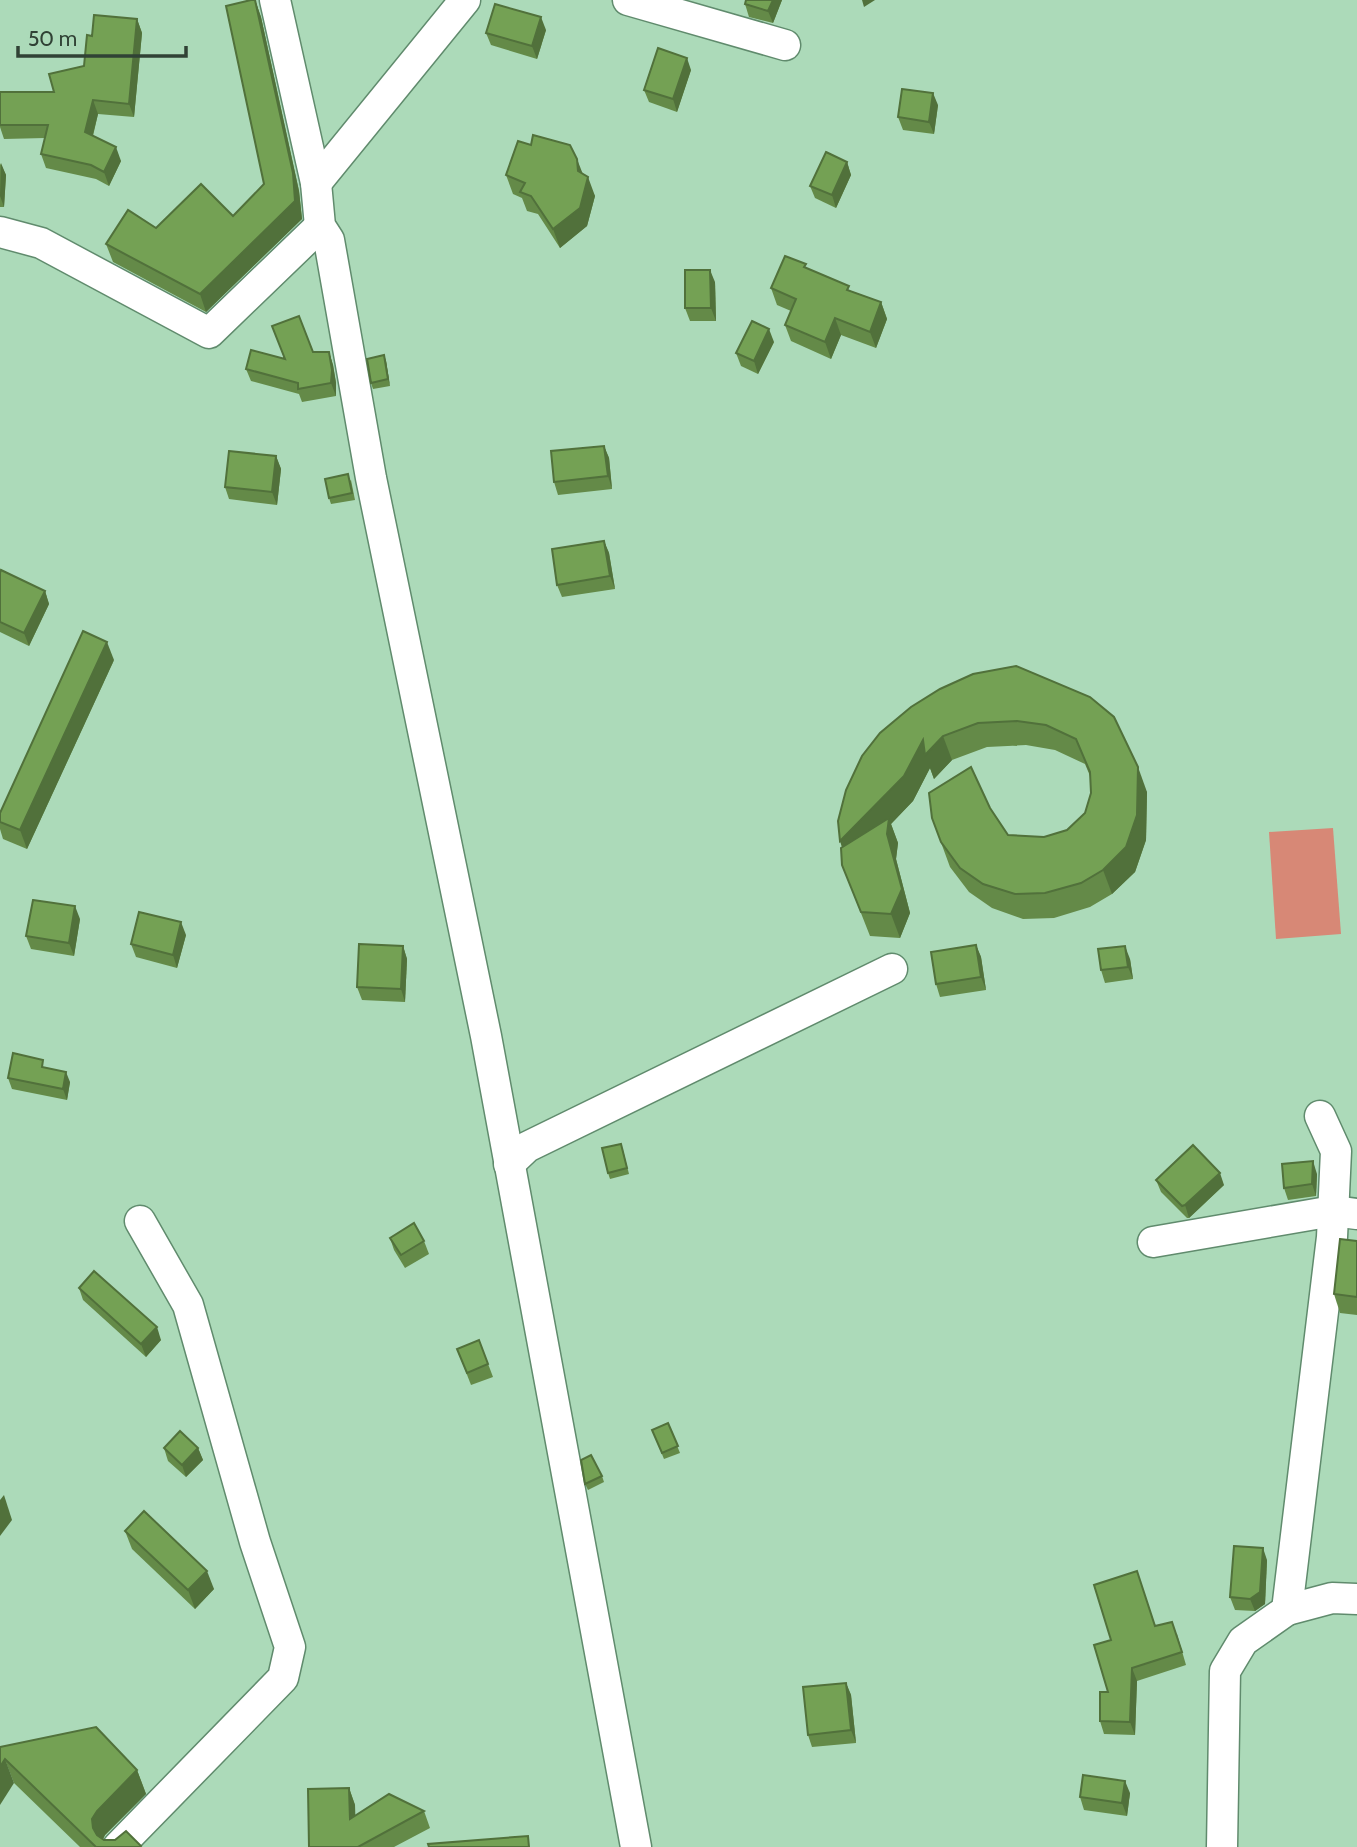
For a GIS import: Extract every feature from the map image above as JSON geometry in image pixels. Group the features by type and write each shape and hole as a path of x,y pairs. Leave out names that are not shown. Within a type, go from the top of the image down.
{"street":[{"path":"275,0 316,183 320,226 329,240 371,478 486,1036 636,1847"},
{"path":"316,183 465,0"},
{"path":"628,0 785,45"},
{"path":"0,232 41,243 209,333 320,226"},
{"path":"509,1164 527,1147 892,969"},
{"path":"1287,1610 1332,1237 1345,1213 1336,1151 1320,1116"},
{"path":"1153,1242 1345,1213"},
{"path":"118,1847 283,1678 290,1647 255,1542 188,1305 140,1222"},
{"path":"1222,1847 1225,1671 1243,1641 1287,1610 1332,1598 1357,1599"}],"shaded area":[{"path":"1333,828 1341,934 1276,939 1269,832"}],"building":[{"path":"255,0 293,173 295,201 200,294 106,244 128,210 156,228 201,184 233,216 264,184 226,6"},
{"path":"746,0 773,0 768,11 745,4"},
{"path":"495,4 541,17 532,46 486,33"},
{"path":"94,15 137,19 129,104 93,100 85,132 116,147 104,172 91,165 41,154 48,125 0,125 0,92 54,92 49,74 84,66 87,35 92,36"},
{"path":"658,48 687,58 673,99 644,90"},
{"path":"902,89 933,93 929,122 898,117"},
{"path":"533,135 570,145 577,159 578,171 588,177 580,208 553,229 531,196 520,192 525,183 506,175 518,141 531,145"},
{"path":"826,152 847,162 832,195 810,186"},
{"path":"785,256 849,286 847,290 881,302 870,332 835,318 825,342 785,325 796,299 771,288"},
{"path":"685,270 710,270 711,308 685,308"},
{"path":"299,316 313,352 329,352 331,383 298,389 298,383 246,369 251,350 285,359 272,326"},
{"path":"752,321 769,329 754,361 736,353"},
{"path":"384,355 388,379 371,383 367,359"},
{"path":"604,446 608,476 554,482 551,451"},
{"path":"229,451 276,456 272,492 225,487"},
{"path":"348,474 352,493 329,498 325,479"},
{"path":"604,541 610,576 557,585 552,549"},
{"path":"1,570 45,591 24,633 0,622"},
{"path":"83,631 107,642 20,830 0,822 0,813"},
{"path":"1016,666 1090,697 1114,717 1138,767 1137,815 1126,847 1103,870 1081,883 1045,893 1015,894 983,884 960,868 941,842 932,818 929,793 971,767 990,808 1008,835 1044,837 1067,830 1085,813 1091,793 1090,772 1076,739 1046,725 1017,721 978,723 943,736 925,755 923,740 904,776 840,841 838,821 846,790 862,756 880,733 911,707 940,689 973,674"},
{"path":"889,818 887,834 902,889 891,914 861,912 842,865 841,848"},
{"path":"33,900 75,906 69,943 26,936"},
{"path":"139,912 181,922 173,955 131,944"},
{"path":"359,944 403,946 401,989 357,987"},
{"path":"976,945 981,977 936,984 931,952"},
{"path":"1125,946 1128,967 1101,970 1098,949"},
{"path":"13,1053 43,1060 42,1067 66,1072 63,1089 8,1078"},
{"path":"621,1144 627,1168 608,1173 602,1148"},
{"path":"1193,1145 1220,1173 1182,1206 1156,1180"},
{"path":"1313,1161 1312,1184 1284,1188 1282,1164"},
{"path":"414,1223 424,1241 401,1255 390,1238"},
{"path":"1340,1239 1357,1241 1357,1297 1334,1294"},
{"path":"94,1271 157,1327 141,1344 79,1288"},
{"path":"479,1340 488,1364 467,1373 457,1349"},
{"path":"668,1423 678,1446 662,1453 652,1430"},
{"path":"180,1431 198,1448 182,1465 164,1448"},
{"path":"591,1455 602,1476 585,1484 581,1460"},
{"path":"144,1511 207,1571 188,1590 125,1531"},
{"path":"1234,1546 1263,1548 1260,1592 1250,1599 1230,1597"},
{"path":"1137,1571 1155,1626 1172,1622 1182,1652 1132,1668 1130,1722 1100,1721 1100,1692 1108,1692 1094,1645 1111,1640 1094,1585"},
{"path":"846,1683 851,1730 808,1735 803,1687"},
{"path":"96,1727 137,1770 97,1811 92,1819 93,1828 104,1840 115,1840 126,1831 140,1847 96,1847 5,1759 0,1767 0,1747"},
{"path":"1083,1775 1125,1781 1122,1803 1080,1797"},
{"path":"349,1788 350,1819 389,1794 424,1811 358,1847 309,1847 308,1789"},
{"path":"528,1836 529,1847 429,1847 428,1844"}]}
